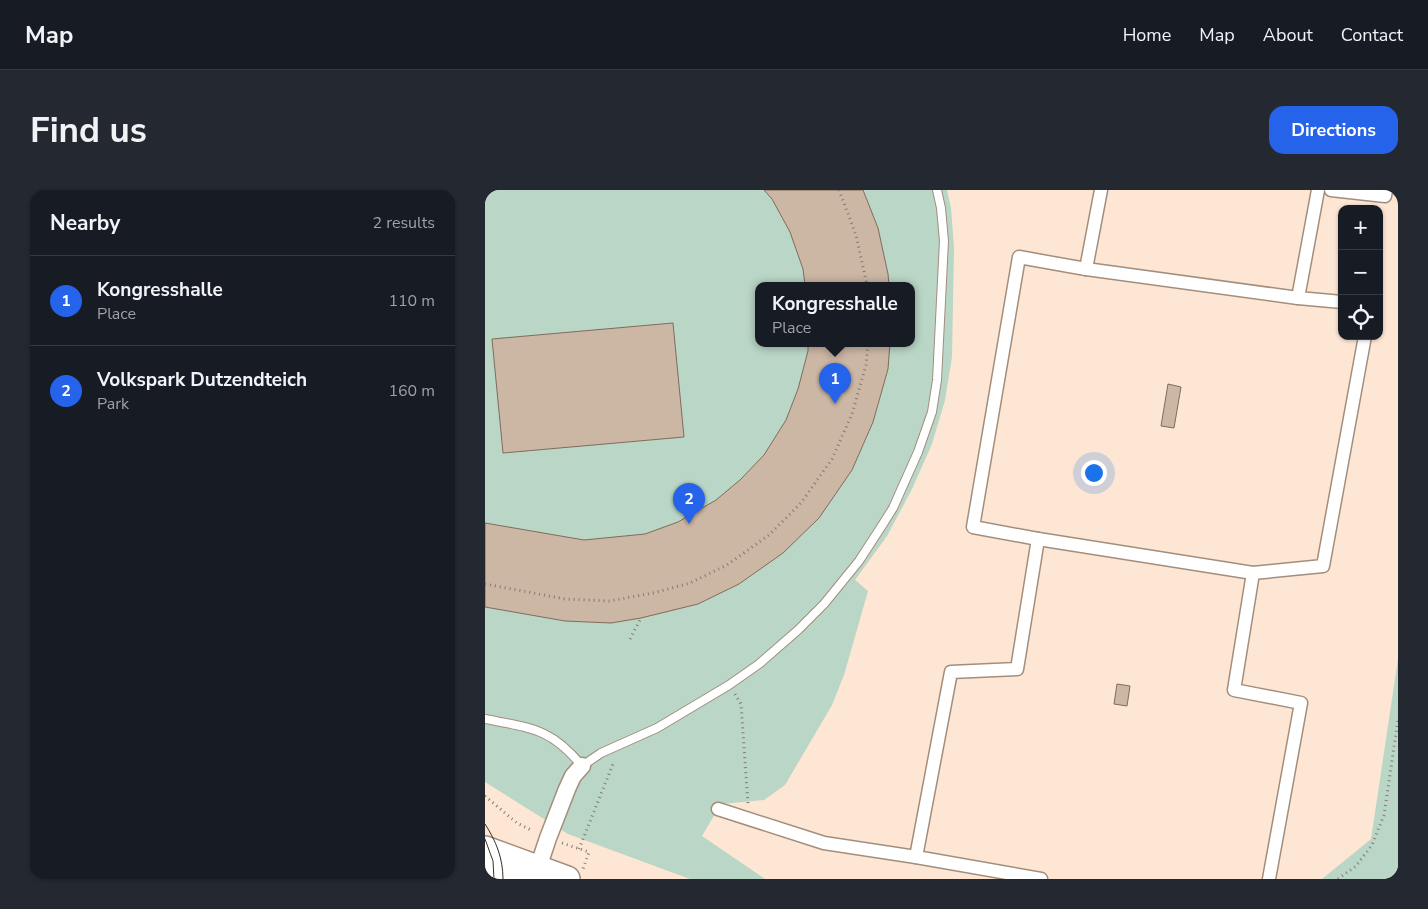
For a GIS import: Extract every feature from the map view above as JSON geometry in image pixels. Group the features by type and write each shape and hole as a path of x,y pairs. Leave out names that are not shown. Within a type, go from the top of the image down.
{"main road":[{"path":"485,849 567,879"},
{"path":"485,871 538,868"}],"street":[{"path":"1086,269 1101,190"},
{"path":"1298,298 1319,190"},
{"path":"1331,190 1385,196 1386,190"},
{"path":"1338,302 1298,298 1086,269 1019,257 973,527 1253,573 1323,566 1364,340"},
{"path":"916,857 951,672 1017,669 1037,539"},
{"path":"1253,573 1234,690 1301,703 1269,879"},
{"path":"538,868 573,776 582,766"},
{"path":"718,809 824,844 916,857 1041,879"}],"lane":[{"path":"485,720 532,728 552,737 571,752 582,766 601,754 657,728 729,685 779,648 824,604 859,561 883,524 905,482 932,412 939,359 944,241 941,208 937,190"}],"path":[{"path":"839,190 856,235 867,282"},
{"path":"485,584 565,599 609,601 653,593 690,583 727,565 769,535 801,503 833,459 852,414 866,365 868,347"},
{"path":"630,639 641,618"},
{"path":"729,685 741,704 750,819"},
{"path":"1338,879 1356,866 1372,845 1384,814 1398,720"},
{"path":"579,849 613,764"},
{"path":"485,796 517,823 548,838 589,852"}],"green space":[{"path":"485,190 947,190 951,208 954,248 952,357 945,400 932,444 912,489 887,536 855,580 868,591 844,675 832,705 785,785 764,800 721,804 702,836 765,879 690,879 568,834 485,782"},
{"path":"1398,659 1398,879 1322,879 1371,839"}],"building":[{"path":"764,190 863,190 878,228 889,282 805,282 803,269 790,232 772,199"},
{"path":"673,323 684,437 503,453 492,339"},
{"path":"808,347 890,347 888,369 873,422 852,470 819,518 783,553 739,584 698,604 641,618 611,623 565,621 485,607 485,523 584,540 645,534 678,522 716,500 740,480 764,455 786,420 798,389"},
{"path":"1168,384 1181,387 1174,428 1161,426"},
{"path":"1117,684 1130,686 1127,706 1114,704"}],"tram line":[{"path":"485,824 498,850 502,864 503,879"},
{"path":"485,839 493,861 494,879"}],"place":[{"name":"Kongresshalle","path":"835,404"},
{"name":"Volkspark Dutzendteich","path":"689,524"}]}
